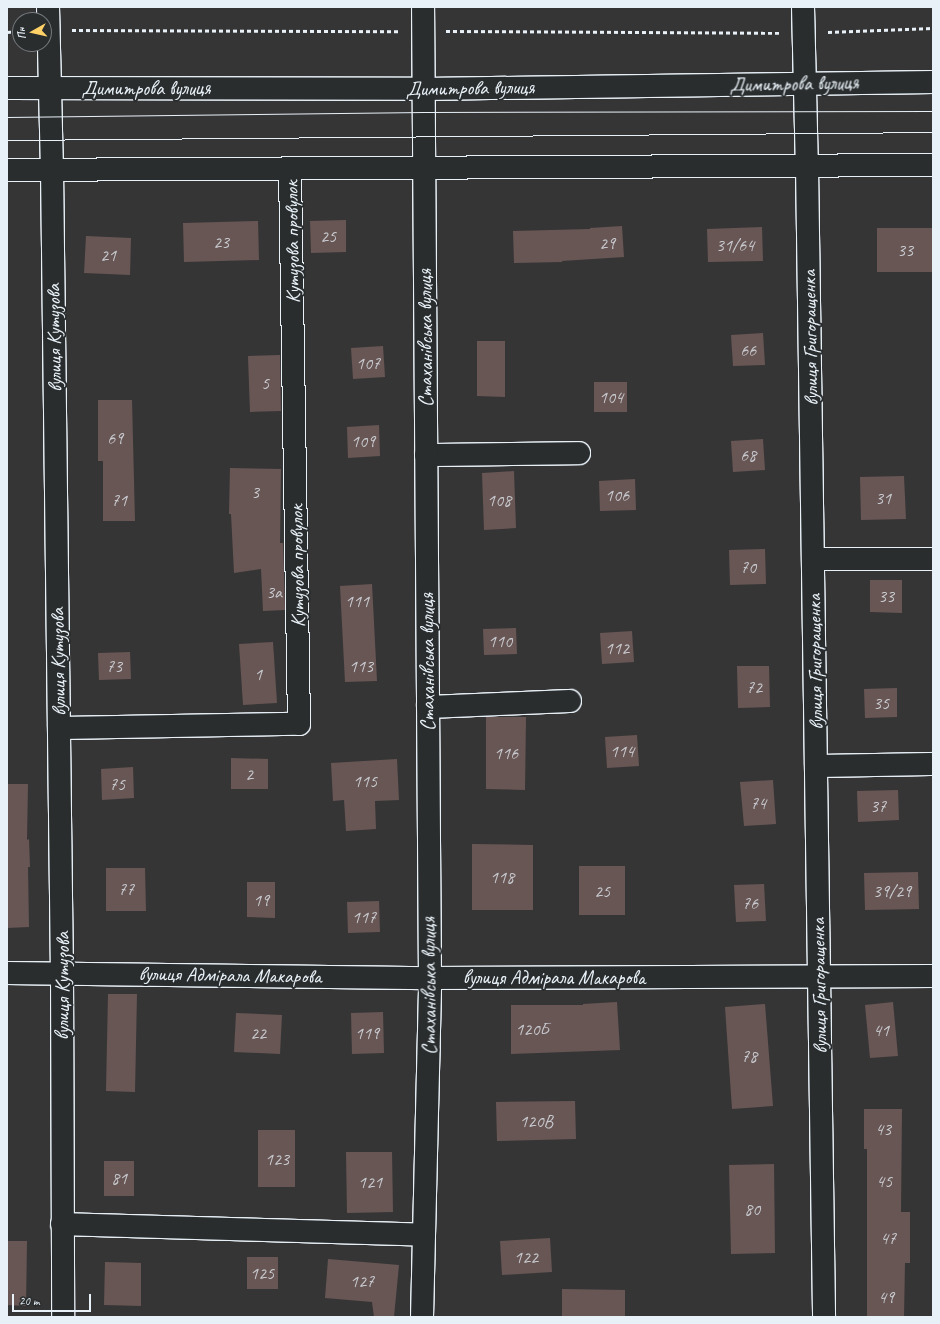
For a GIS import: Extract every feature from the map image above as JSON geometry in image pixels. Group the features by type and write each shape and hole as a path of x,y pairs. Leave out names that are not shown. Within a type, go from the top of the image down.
{"street":[{"name":"Стаханівська вулиця","path":"422,1317 430,978 423,168 424,7"},
{"name":"вулиця Григоращенка","path":"803,7 807,166 824,1317"},
{"name":"вулиця Кутузова","path":"48,52 48,88 52,169 62,972 63,1317"},
{"name":"Димитрова вулиця","path":"7,88 424,89 933,82"},
{"path":"7,170 933,165"},
{"name":"Кутузова провулок","path":"59,728 299,724 290,168"},
{"path":"426,455 579,453"},
{"path":"813,559 933,559"},
{"path":"428,707 570,701"},
{"path":"816,766 933,764"},
{"name":"вулиця Адмірала Макарова","path":"7,973 62,972 430,978 933,976"},
{"path":"62,1224 424,1235"}],"path":[{"path":"52,30 804,33 933,28"}],"building":[{"path":"346,220 346,252 311,253 310,221"},
{"path":"258,221 259,260 184,262 183,223"},
{"path":"622,226 624,257 562,262 514,263 513,231 590,229"},
{"path":"762,227 763,261 708,262 707,229"},
{"path":"877,228 933,228 933,272 877,272"},
{"path":"86,236 131,238 130,275 84,273"},
{"path":"763,333 765,365 733,366 731,335"},
{"path":"477,341 505,341 505,397 477,396"},
{"path":"383,346 385,377 353,379 351,348"},
{"path":"280,355 281,411 250,412 248,356"},
{"path":"594,382 627,382 627,412 594,412"},
{"path":"98,400 132,400 135,521 103,521 103,461 98,461"},
{"path":"379,425 380,456 348,458 347,427"},
{"path":"763,439 765,470 733,472 731,441"},
{"path":"230,468 281,469 280,543 283,543 285,610 263,611 261,569 234,573 231,514 229,514"},
{"path":"514,471 516,528 484,530 482,473"},
{"path":"904,476 906,519 861,520 860,477"},
{"path":"635,479 636,510 600,511 599,481"},
{"path":"765,549 766,584 730,585 729,550"},
{"path":"870,580 902,580 902,613 870,612"},
{"path":"372,584 377,681 345,682 340,586"},
{"path":"516,628 517,654 484,655 483,629"},
{"path":"632,631 634,662 602,664 600,633"},
{"path":"273,642 277,703 243,705 239,644"},
{"path":"130,652 131,679 99,680 98,653"},
{"path":"737,666 769,666 770,707 738,708"},
{"path":"897,688 897,717 865,718 864,689"},
{"path":"486,717 526,717 525,790 486,789"},
{"path":"637,735 639,766 607,768 605,737"},
{"path":"231,758 268,759 268,789 231,789"},
{"path":"397,759 399,800 375,801 376,829 346,831 344,800 333,801 331,763"},
{"path":"133,767 134,798 102,800 101,769"},
{"path":"773,780 776,824 744,826 740,782"},
{"path":"7,784 28,784 27,840 29,839 30,867 28,867 29,927 7,928"},
{"path":"898,790 899,820 858,822 857,791"},
{"path":"472,844 533,845 533,910 472,910"},
{"path":"579,866 625,866 625,915 579,915"},
{"path":"106,868 145,868 146,911 106,911"},
{"path":"918,872 919,909 865,910 864,873"},
{"path":"247,882 275,882 275,918 247,917"},
{"path":"764,884 766,921 736,922 734,885"},
{"path":"379,901 380,932 348,933 347,902"},
{"path":"108,994 137,994 135,1092 106,1091"},
{"path":"617,1002 620,1050 511,1054 511,1005 583,1005"},
{"path":"893,1002 898,1056 870,1058 865,1005"},
{"path":"765,1004 773,1106 732,1109 725,1007"},
{"path":"383,1012 384,1053 352,1054 351,1013"},
{"path":"236,1013 282,1015 280,1054 234,1052"},
{"path":"575,1101 576,1139 497,1141 496,1102"},
{"path":"864,1109 902,1109 901,1212 910,1212 910,1263 905,1263 904,1317 867,1316 867,1149 864,1149"},
{"path":"258,1130 295,1130 295,1187 258,1187"},
{"path":"346,1152 392,1152 393,1212 347,1213"},
{"path":"104,1161 134,1161 134,1196 104,1196"},
{"path":"774,1164 775,1253 731,1254 729,1165"},
{"path":"550,1238 552,1272 502,1275 500,1241"},
{"path":"7,1241 27,1241 26,1306 7,1305"},
{"path":"247,1257 278,1257 278,1289 247,1289"},
{"path":"328,1259 399,1265 394,1317 374,1317 372,1302 325,1298"},
{"path":"105,1262 141,1263 141,1306 104,1305"},
{"path":"562,1289 625,1290 625,1317 562,1317"}],"tram line":[{"path":"7,117 424,112 933,111"},
{"path":"7,140 933,132"}]}
